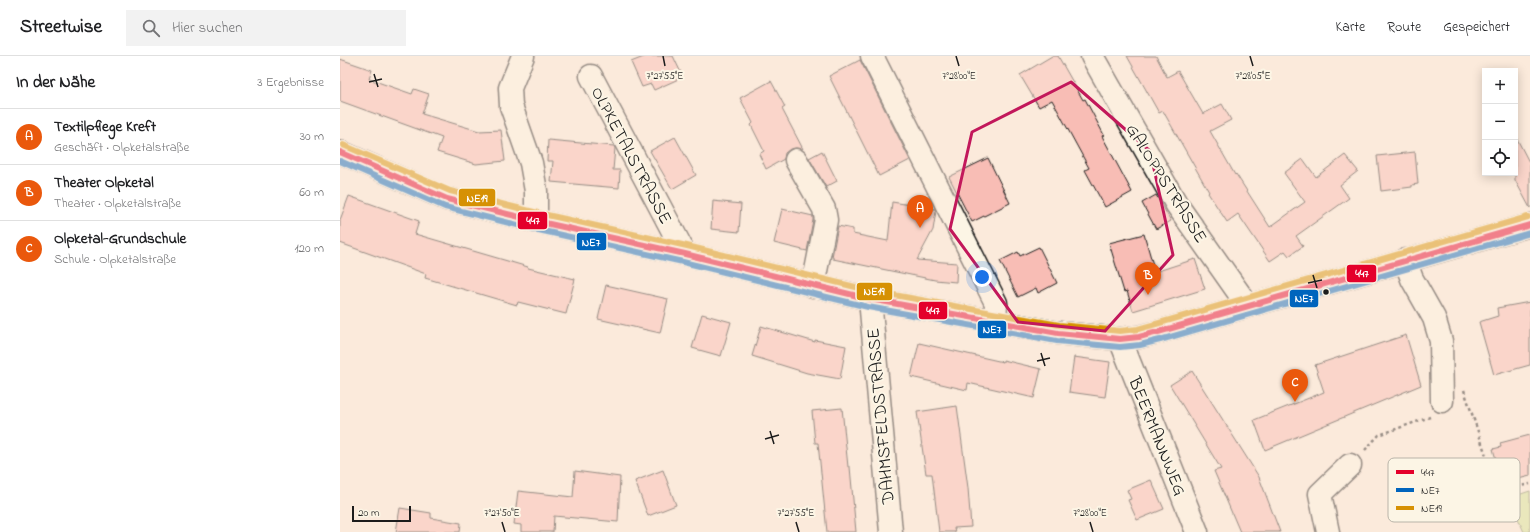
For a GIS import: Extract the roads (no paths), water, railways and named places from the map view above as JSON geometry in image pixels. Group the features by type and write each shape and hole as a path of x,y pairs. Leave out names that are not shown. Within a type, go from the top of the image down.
{"street":[{"path":"523,56 510,88 511,106 531,163 536,191 536,222"},
{"path":"872,56 996,303 995,322"},
{"name":"GALOPPSTRASSE","path":"1092,56 1177,205 1248,306"},
{"name":"OLPKETALSTRASSE","path":"591,76 685,254"},
{"name":"OLPKETALSTRASSE","path":"340,152 448,199 536,222 685,254 870,299 1058,334 1120,339 1139,337 1158,332 1530,225"},
{"path":"796,160 824,209 826,220 813,286"},
{"path":"1405,260 1412,279 1434,318 1441,341 1442,367 1439,408"},
{"name":"DAHMSFELDSTRASSE","path":"870,299 891,532"},
{"name":"BEERMANNWEG","path":"1120,339 1197,532"},
{"path":"1328,532 1320,494 1357,458"}],"place":[{"name":"Textilpflege Kreft","path":"920,228"},
{"name":"Theater Olpketal","path":"1148,295"},
{"name":"Olpketal-Grundschule","path":"1295,402"}]}
